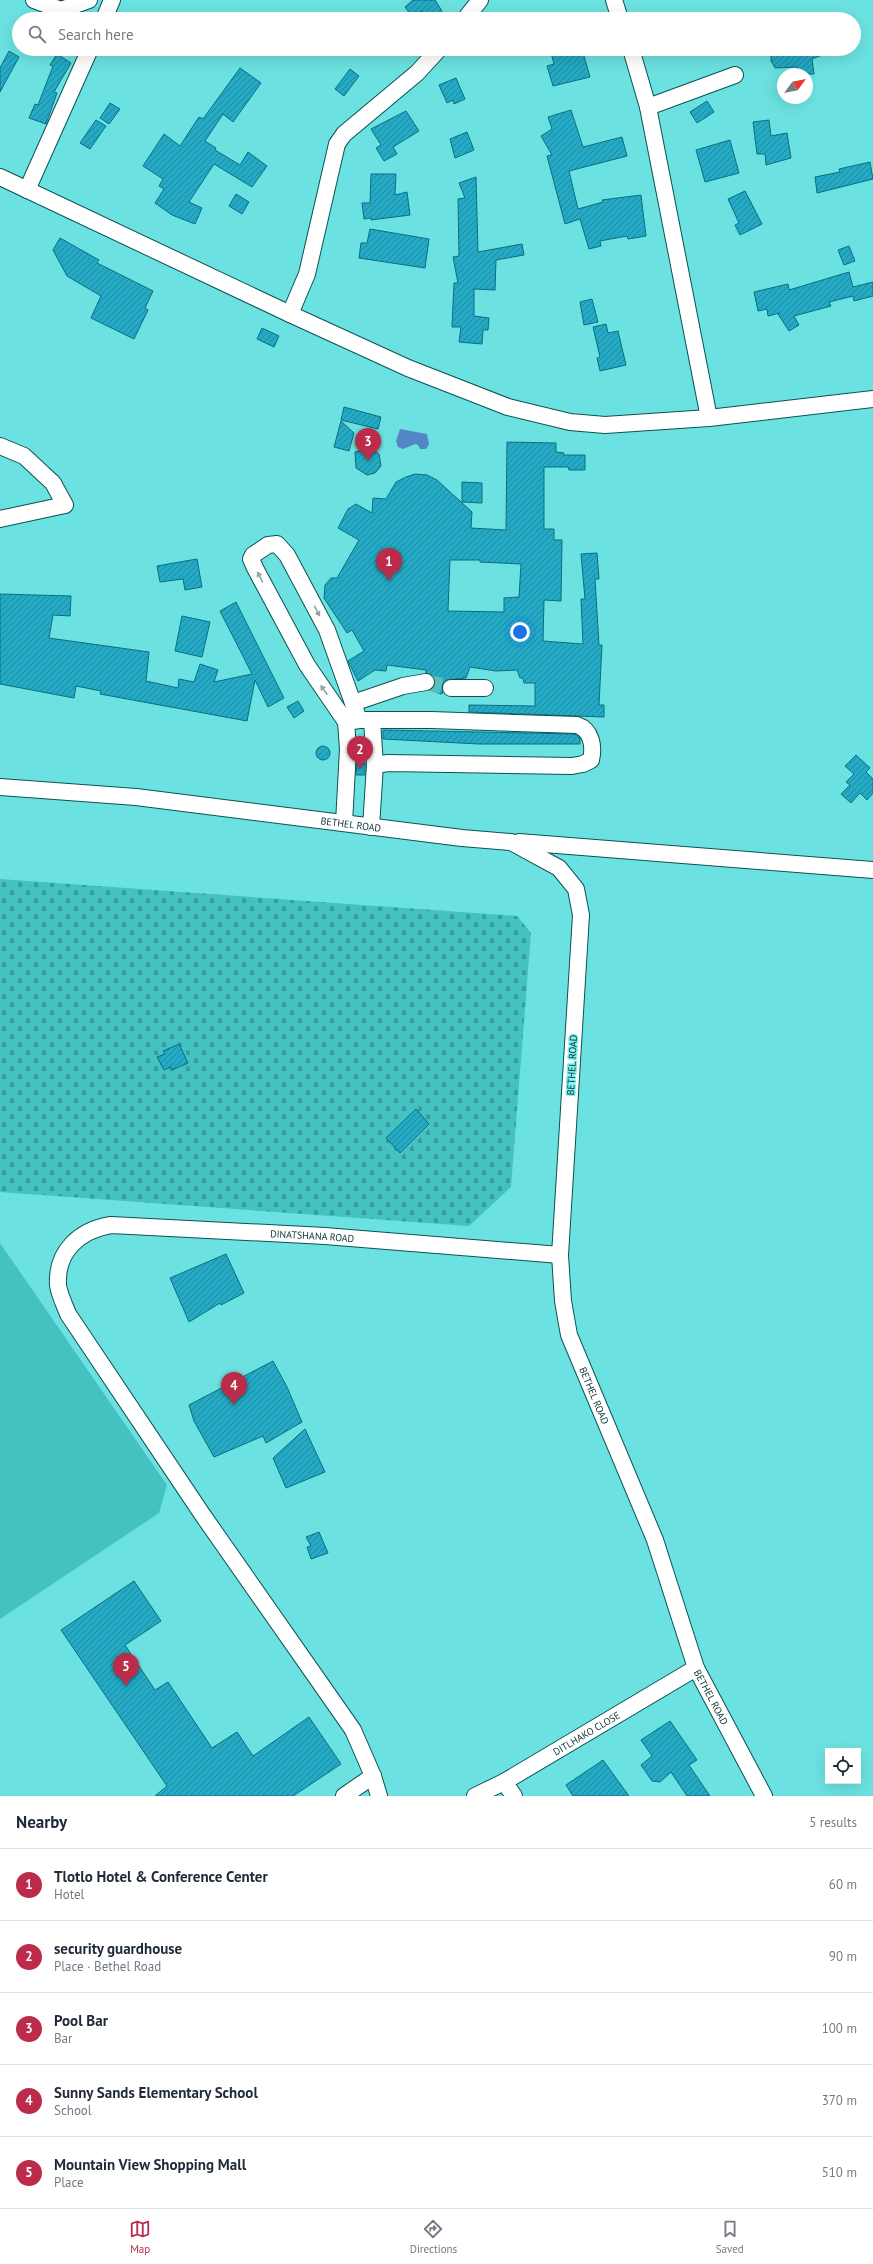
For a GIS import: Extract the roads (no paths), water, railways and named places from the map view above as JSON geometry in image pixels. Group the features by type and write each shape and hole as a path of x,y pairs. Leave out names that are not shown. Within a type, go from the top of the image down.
{"street":[{"path":"34,0 61,10 89,0"},
{"path":"107,12 112,0"},
{"path":"471,12 480,0"},
{"path":"614,0 618,12"},
{"path":"27,190 87,56"},
{"path":"290,314 307,274 337,144 344,134 417,73 433,56"},
{"path":"632,56 648,107 709,418"},
{"path":"648,107 735,75"},
{"path":"0,177 408,368 514,408 570,422 605,425 709,418 873,399"},
{"path":"0,446 24,456 53,483 65,505 0,519"},
{"path":"371,827 375,765 359,721 327,630 287,555 277,544 268,545 253,555 252,559 255,568 307,665 359,721 431,720 577,725 584,727 588,733 593,751 591,760 583,764 572,766 388,763 375,765"},
{"path":"353,703 403,686 426,682"},
{"path":"450,688 485,688"},
{"path":"344,823 348,749 359,721"},
{"name":"BETHEL ROAD","path":"0,786 136,797 371,827 511,842 559,868 576,889 581,915 560,1255 563,1301 569,1335 655,1540 696,1668 764,1796"},
{"path":"511,842 873,870"},
{"name":"DINATSHANA ROAD","path":"373,1776 352,1730 202,1514 68,1314 58,1286 61,1263 70,1245 95,1228 111,1225 325,1236 560,1255"},
{"name":"DITLHAKO CLOSE","path":"475,1796 504,1782 696,1668"},
{"path":"344,1796 373,1776 378,1796"},
{"path":"504,1782 514,1796"}],"water":[{"path":"400,429 427,434 429,444 426,449 420,449 418,445 415,444 403,449 398,447 396,441"}],"tunnel":[{"path":"426,682 451,688"}],"place":[{"name":"Pool Bar","path":"368,461"},
{"name":"Tlotlo Hotel & Conference Center","path":"389,581"},
{"name":"security guardhouse","path":"360,769"},
{"name":"Sunny Sands Elementary School","path":"234,1405"},
{"name":"Mountain View Shopping Mall","path":"126,1686"}]}
